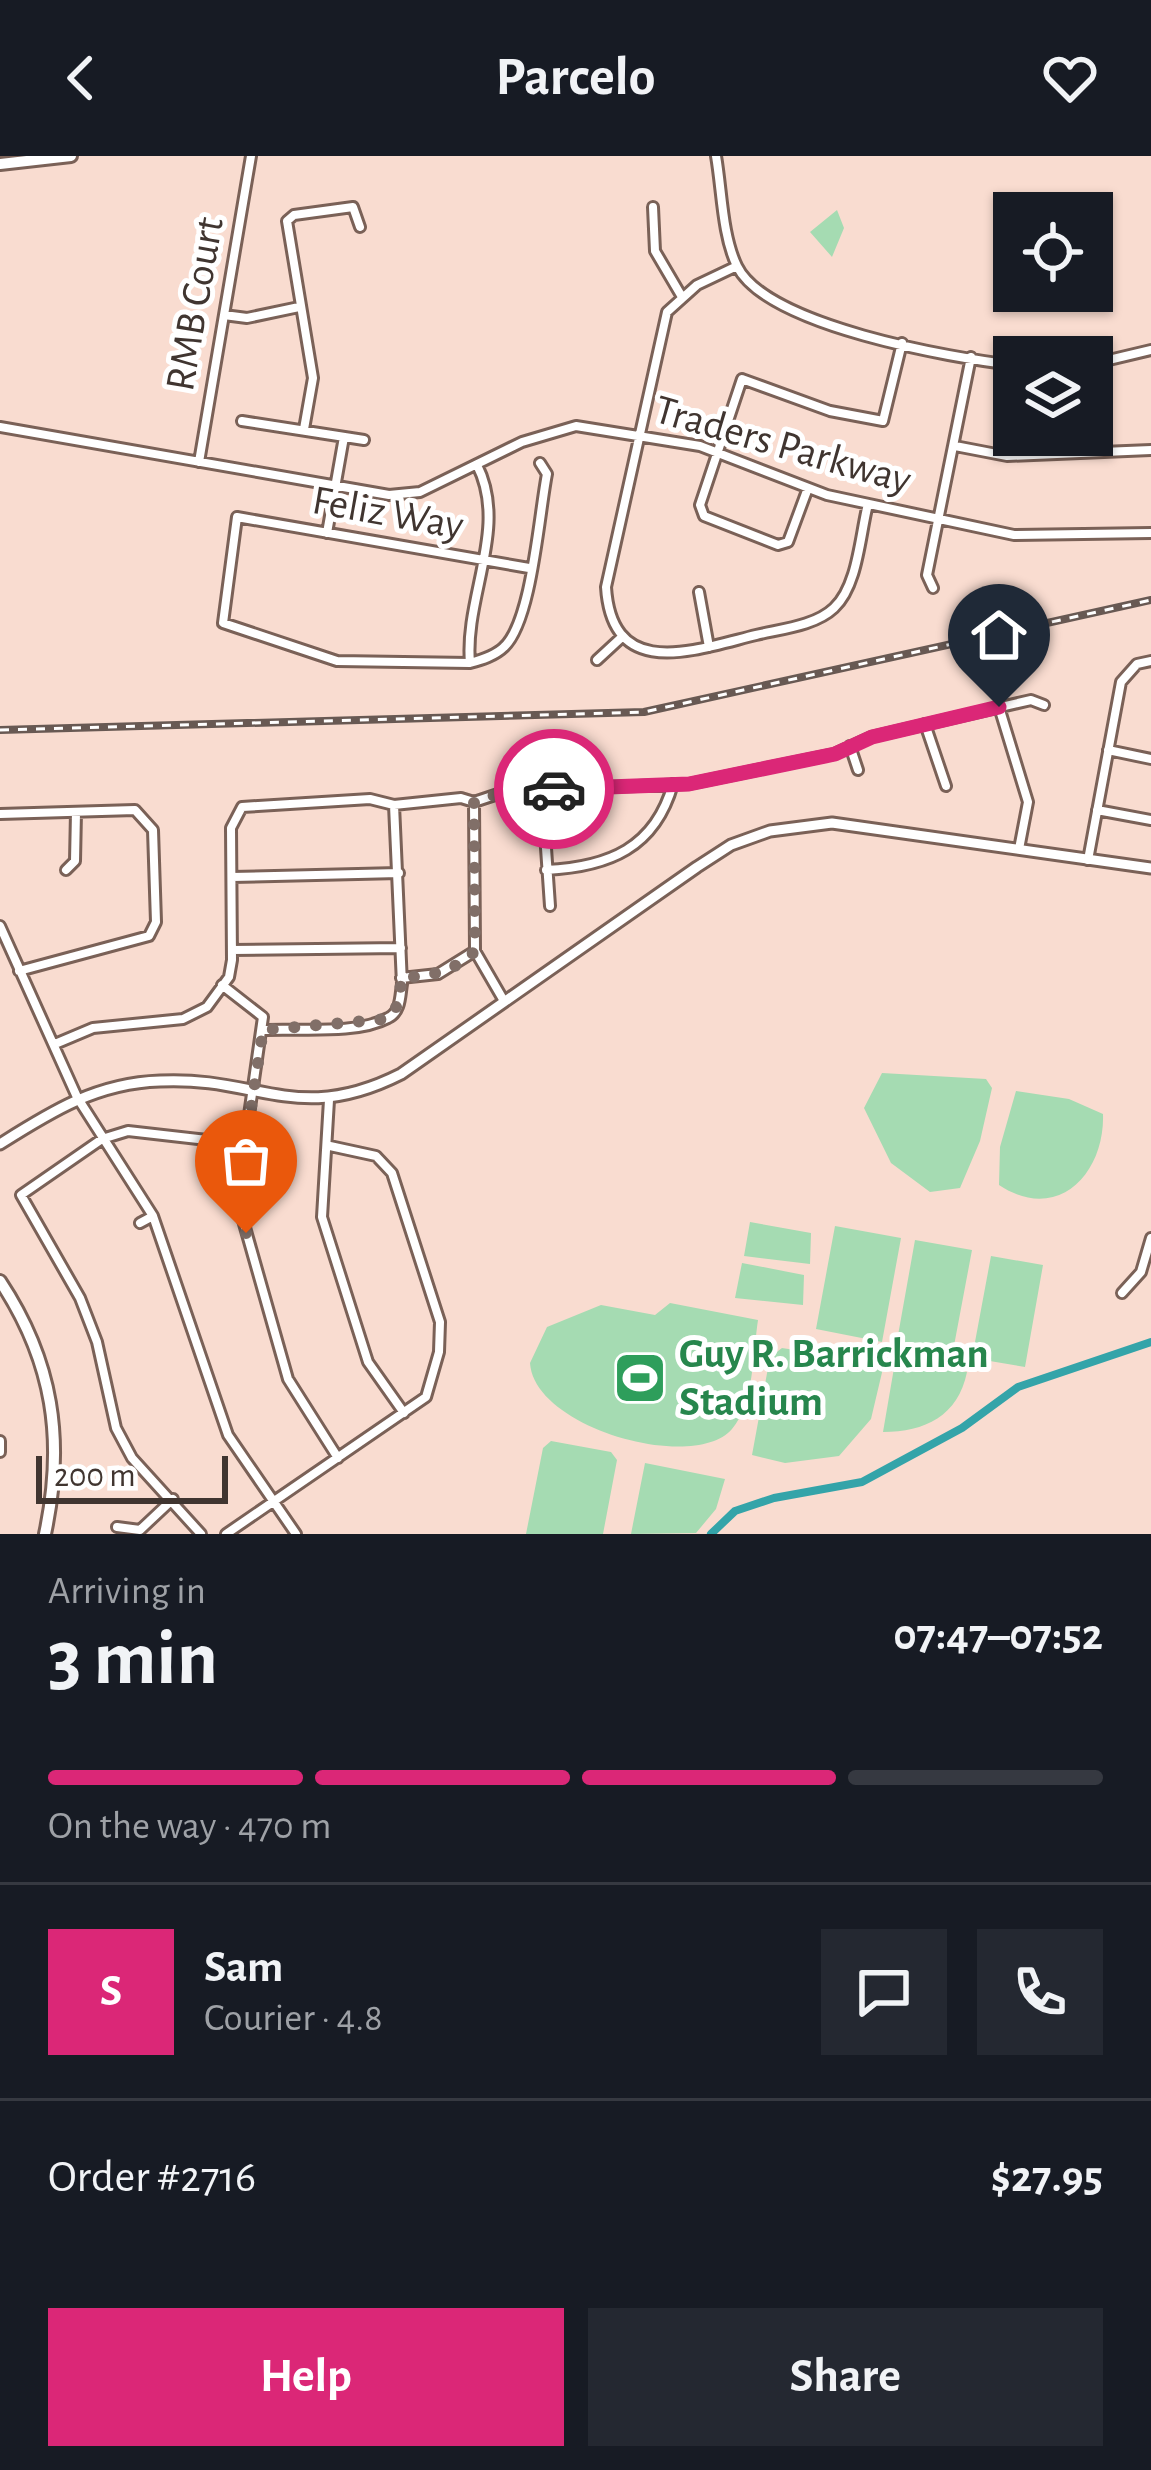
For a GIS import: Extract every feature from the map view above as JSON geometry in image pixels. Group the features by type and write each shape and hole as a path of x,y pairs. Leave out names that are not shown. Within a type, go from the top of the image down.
{"main road":[{"path":"0,164 71,156"},
{"path":"0,1281 26,1321 53,1402 58,1446 45,1534"}],"street":[{"name":"RMB Court","path":"199,462 251,156"},
{"path":"716,156 737,266 771,299 810,317 902,343 993,361"},
{"path":"304,429 313,378 287,221 294,215 353,207 360,227"},
{"path":"653,207 655,251 682,297"},
{"path":"737,266 682,297 668,312 656,349 642,435 606,587 607,606 623,636 651,653 709,647 818,619 847,591 868,504"},
{"path":"224,315 247,318 298,307"},
{"path":"808,488 788,542 778,545 711,520 700,505 742,379 830,411 883,421 902,343"},
{"path":"1113,359 1151,350"},
{"path":"932,588 927,575 971,357"},
{"path":"242,421 364,440"},
{"path":"0,427 199,462"},
{"name":"Traders Parkway","path":"199,462 389,495 420,492 563,428 642,435 717,451 808,488 1039,537 1151,533"},
{"path":"327,532 344,437"},
{"path":"955,446 1007,456 1151,450"},
{"path":"477,465 491,507 469,633 470,663 504,647 515,630 547,474 540,463"},
{"name":"Feliz Way","path":"470,663 337,661 223,623 236,517 529,568"},
{"path":"698,592 709,647"},
{"path":"597,659 623,636"},
{"path":"1088,860 1121,682 1137,664 1151,661"},
{"path":"55,1044 93,1028 197,1016 222,985 232,950 231,828 242,807 370,799 394,805 461,798 474,802 507,791 673,784 1030,700 1044,706"},
{"path":"999,707 1028,802 1019,849"},
{"path":"925,724 946,786"},
{"path":"850,746 858,770"},
{"path":"1108,750 1151,759"},
{"path":"546,870 609,861 663,819 673,784"},
{"path":"542,790 550,906"},
{"path":"474,802 475,951 504,1000"},
{"path":"263,1030 387,1019 400,1002 394,805"},
{"path":"0,814 134,810 150,814 157,862 156,922 149,936 19,971"},
{"path":"1097,810 1151,820"},
{"path":"66,870 75,861 76,812"},
{"path":"0,1144 77,1097 161,1081 292,1101 329,1100 367,1091 401,1074 731,845 770,831 832,823 1151,868"},
{"path":"232,878 399,873"},
{"path":"0,926 77,1097 153,1216 174,1264 217,1410 296,1534"},
{"path":"232,950 401,948"},
{"path":"401,978 439,974 475,951"},
{"path":"222,985 262,1016 263,1030 237,1199 288,1379 338,1458"},
{"path":"329,1100 330,1145 320,1187 322,1217 368,1362 404,1413"},
{"path":"201,1534 132,1458 116,1428 97,1342 80,1298 21,1196 102,1139 128,1131 242,1144"},
{"path":"226,1534 426,1397 439,1352 440,1322 392,1173 376,1156 330,1145"},
{"path":"140,1223 153,1216"},
{"path":"1122,1293 1141,1272 1151,1238"},
{"path":"0,1441 0,1452"},
{"path":"117,1527 140,1531 172,1499"}],"green space":[{"path":"837,210 844,228 832,257 810,232"},
{"path":"882,1073 986,1079 992,1088 980,1141 960,1188 930,1192 891,1163 864,1108"},
{"path":"1016,1091 1069,1099 1103,1114 1102,1136 1087,1173 1058,1195 1020,1196 999,1185 1000,1147"},
{"path":"750,1222 811,1233 810,1264 744,1256"},
{"path":"835,1226 901,1238 882,1342 816,1329"},
{"path":"915,1240 972,1250 953,1351 897,1341"},
{"path":"991,1256 1043,1265 1025,1367 972,1358"},
{"path":"742,1263 804,1275 803,1305 735,1298"},
{"name":"Guy R. Barrickman Stadium","path":"670,1303 758,1320 745,1406 732,1429 713,1441 652,1445 618,1437 558,1407 538,1386 530,1363 547,1327 601,1305 655,1315"},
{"path":"782,1348 884,1364 871,1419 839,1456 785,1463 752,1455 770,1357"},
{"path":"901,1363 967,1372 956,1400 937,1418 913,1429 883,1432 894,1368"},
{"path":"551,1441 611,1452 617,1460 603,1534 526,1534 543,1448"},
{"path":"645,1463 725,1479 716,1509 696,1533 631,1534"}],"waterway":[{"path":"711,1534 735,1511 774,1498 862,1482 962,1428 1018,1387 1151,1342"}],"railway":[{"path":"0,730 644,712 1151,600"}],"way so far":[{"path":"246,1233 237,1199 263,1030 387,1019 400,1002 401,978 439,974 464,961 475,951 474,802 507,791 554,789"}],"place":[{"name":"Guy R. Barrickman Stadium","path":"640,1378"}],"route":[{"path":"554,789 689,784 835,754 872,737 999,707"}]}
